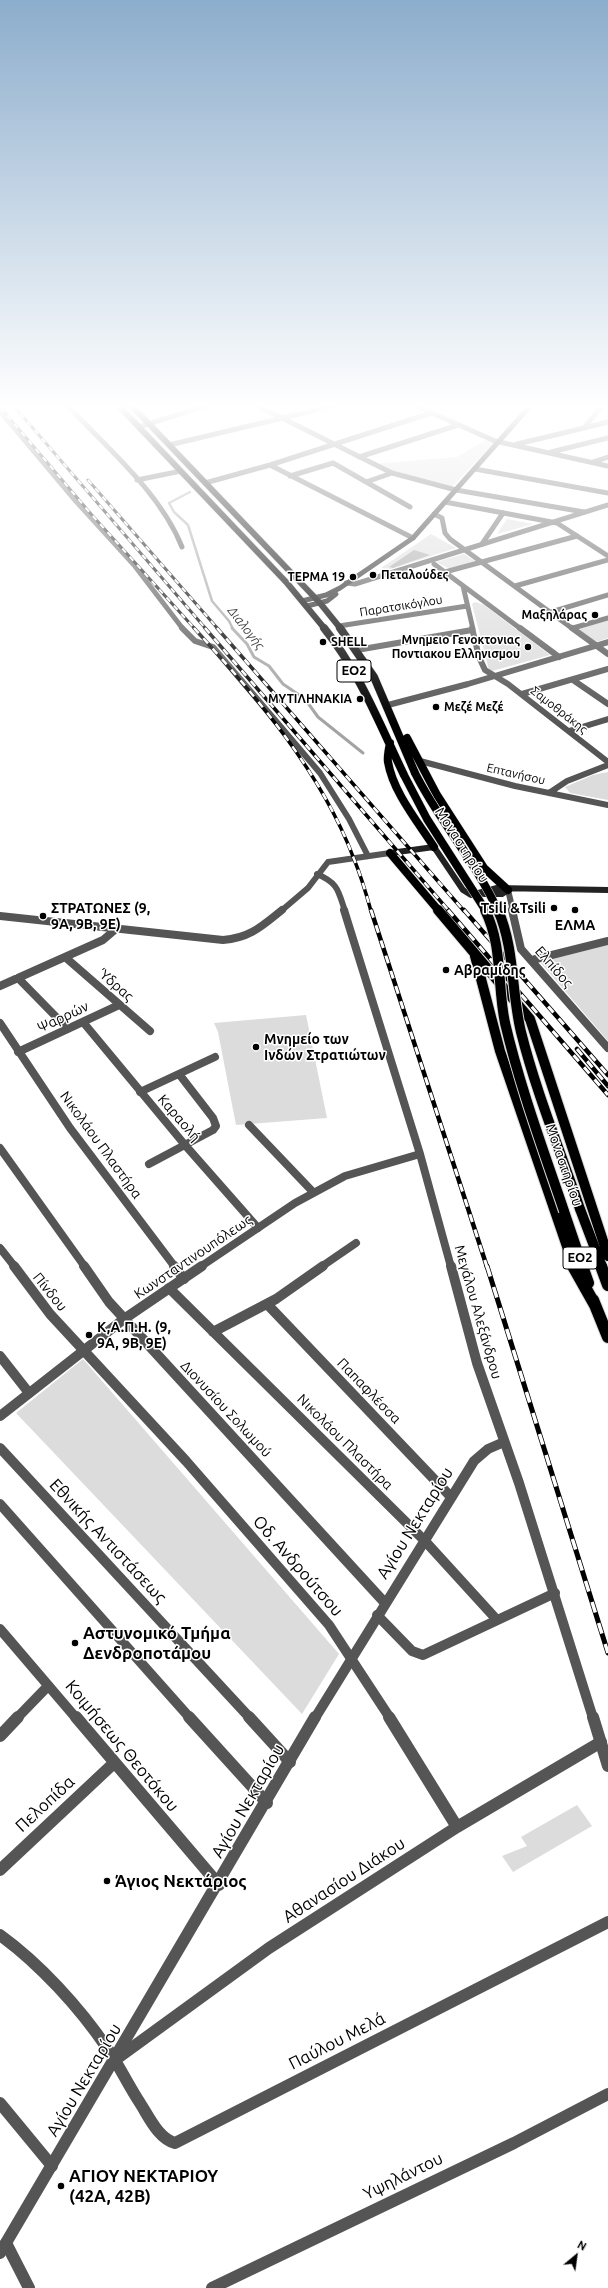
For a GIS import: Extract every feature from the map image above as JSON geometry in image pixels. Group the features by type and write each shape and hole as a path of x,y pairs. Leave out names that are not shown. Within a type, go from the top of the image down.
{"main road":[{"name":"Μοναστηρίου","path":"220,512 305,603 347,658 390,743 418,803 482,905 492,925 498,948 501,1000 508,1031 537,1132 595,1305 608,1337"},
{"name":"ΕΟ2","path":"233,512 318,600"},
{"path":"305,603 333,598 340,588 346,583 413,538 436,512"},
{"name":"Μοναστηρίου","path":"318,600 367,664 388,705 415,773 430,804 485,885 504,924 513,957 513,988 521,1032 580,1209 608,1285"},
{"path":"396,724 420,761 437,795 484,868 508,890"},
{"path":"390,743 387,760 408,805 434,848 465,892 471,895 481,894 494,896 502,894 508,890 559,887 608,890"},
{"path":"390,853 434,848"},
{"path":"390,853 530,1019 608,1256"},
{"path":"474,952 500,1051 560,1228 574,1268 595,1305"}],"street":[{"path":"86,512 134,565 188,635 195,642 212,647 308,757 330,787 368,856"},
{"path":"164,512 173,525 182,547"},
{"path":"361,512 413,538"},
{"path":"497,512 560,524 608,556"},
{"path":"346,583 354,585 584,512"},
{"path":"482,544 503,513"},
{"path":"434,514 442,518 447,537 608,654"},
{"path":"445,572 577,536"},
{"path":"515,586 608,560"},
{"path":"434,564 559,657"},
{"name":"Σαμοθράκης","path":"463,586 472,630 484,668 522,694 608,762"},
{"path":"551,612 608,595"},
{"name":"Παρατσικόγλου","path":"339,626 466,606"},
{"path":"573,628 608,618"},
{"path":"357,650 472,630"},
{"path":"388,705 496,676 608,642"},
{"path":"522,694 608,669"},
{"path":"573,680 608,704"},
{"path":"570,731 608,719"},
{"name":"Επτανήσου","path":"420,761 549,793 608,805"},
{"path":"549,793 567,781 608,765"},
{"path":"0,916 224,940 239,939 256,931 308,888 317,874 328,862 390,853"},
{"name":"Μεγάλου Αλεξάνδρου","path":"317,874 329,879 337,886 420,1154 477,1363 554,1593 608,1766"},
{"name":"Ελπίδος","path":"508,890 521,949 608,1048"},
{"path":"0,986 103,940 117,928"},
{"path":"532,960 608,941"},
{"name":"Ύδρας","path":"65,957 150,1031"},
{"path":"18,978 68,1029"},
{"name":"Ψαρρών","path":"18,1052 119,1005"},
{"name":"Καραολή","path":"83,1022 185,1145 258,1228"},
{"name":"Νικολάου Πλαστήρα","path":"0,1023 70,1128 184,1279"},
{"path":"140,1092 216,1057"},
{"path":"149,1164 215,1128 217,1123 179,1074"},
{"path":"249,1125 313,1192"},
{"name":"Διονυσίου Σολωμού","path":"0,1148 109,1302 385,1603"},
{"name":"Κωνσταντινουπόλεως","path":"0,1416 124,1319 313,1192 362,1170 420,1154"},
{"path":"213,1332 267,1304 356,1243"},
{"name":"Πίνδου","path":"0,1248 36,1298 83,1350"},
{"name":"Νικολάου Πλαστήρα","path":"169,1288 425,1540 498,1620"},
{"name":"Παπαφλέσσα","path":"267,1304 451,1497"},
{"name":"Οδ. Ανδρούτσου","path":"83,1350 191,1466 323,1618 351,1657 457,1828"},
{"path":"0,1356 29,1393"},
{"name":"Αγίου Νεκταρίου","path":"3,2248 219,1885 351,1657 377,1615 478,1456 488,1449 504,1442"},
{"name":"Εθνικής Αντιστάσεως","path":"0,1448 290,1762"},
{"path":"0,1504 110,1630 267,1803"},
{"path":"377,1615 412,1651 420,1655 427,1654 554,1593"},
{"name":"Κοιμήσεως Θεοτόκου","path":"0,1629 219,1885"},
{"path":"0,1736 48,1686"},
{"name":"Αθανασίου Διάκου","path":"115,2061 269,1948 457,1828 601,1742"},
{"name":"Πελοπίδα","path":"0,1870 114,1763"},
{"name":"Παύλου Μελά","path":"115,2061 133,2094 164,2139 171,2142 181,2141 608,1922"},
{"path":"0,1935 26,1954 87,2022 115,2061"},
{"name":"Υψηλάντου","path":"212,2288 514,2143 608,2094"},
{"path":"0,2104 52,2166"},
{"path":"3,2248 29,2288"}],"shaded area":[{"path":"507,519 533,524 497,534"},
{"path":"431,534 456,548 388,570 381,568"},
{"path":"414,550 430,555 393,568 389,567"},
{"path":"464,554 475,561 450,569 436,562"},
{"path":"475,602 484,605 550,655 492,671 489,670 472,604"},
{"path":"608,620 608,638 596,642 578,629"},
{"path":"608,772 608,800 570,793 565,787 593,775"},
{"path":"608,945 608,1041 540,962"},
{"path":"306,1015 327,1118 236,1125 218,1032 214,1023"},
{"path":"83,1359 339,1654 302,1714 16,1413"},
{"path":"577,1805 592,1826 513,1872 502,1856 527,1846 521,1837"}],"waterway":[{"name":"Διαλογής","path":"174,512 188,525 212,601 229,621 233,629"},
{"name":"Διαλογής","path":"232,628 247,644 254,657 269,666 283,684 305,699 318,717 363,753"}],"railway":[{"path":"89,512 195,629"},
{"path":"105,512 206,629"},
{"path":"116,512 218,629"},
{"path":"194,628 241,680 285,736 324,795 354,859 371,911"},
{"path":"205,628 449,911"},
{"path":"217,628 464,911"},
{"path":"371,910 487,1267"},
{"path":"448,910 608,1095"},
{"path":"464,910 608,1075"},
{"path":"577,1049 608,1086"},
{"path":"487,1266 608,1653"}],"place":[{"name":"Πεταλούδες","path":"373,575"},
{"name":"ΤΕΡΜΑ 19","path":"353,577"},
{"name":"Μαξηλάρας","path":"595,615"},
{"name":"SHELL","path":"323,642"},
{"name":"Μνημειο Γενοκτονιας Ποντιακου Ελληνισμου","path":"528,647"},
{"name":"ΜΥΤΙΛΗΝΑΚΙΑ","path":"360,699"},
{"name":"Μεζέ Μεζέ","path":"436,707"},
{"name":"Tsili &Tsili","path":"554,908"},
{"name":"ΕΛΜΑ","path":"575,910"},
{"name":"ΣΤΡΑΤΩΝΕΣ (9, 9Α, 9Β, 9Ε)","path":"43,916"},
{"name":"Αβραμίδης","path":"446,970"},
{"name":"Μνημείο των Ινδών Στρατιώτων","path":"256,1047"},
{"name":"Κ,Α.Π.Η. (9, 9Α, 9Β, 9Ε)","path":"89,1335"},
{"name":"Αστυνομικό Τμήμα Δενδροποτάμου","path":"75,1643"},
{"name":"Άγιος Νεκτάριος","path":"107,1881"},
{"name":"ΑΓΙΟΥ ΝΕΚΤΑΡΙΟΥ (42Α, 42Β)","path":"61,2186"}]}
